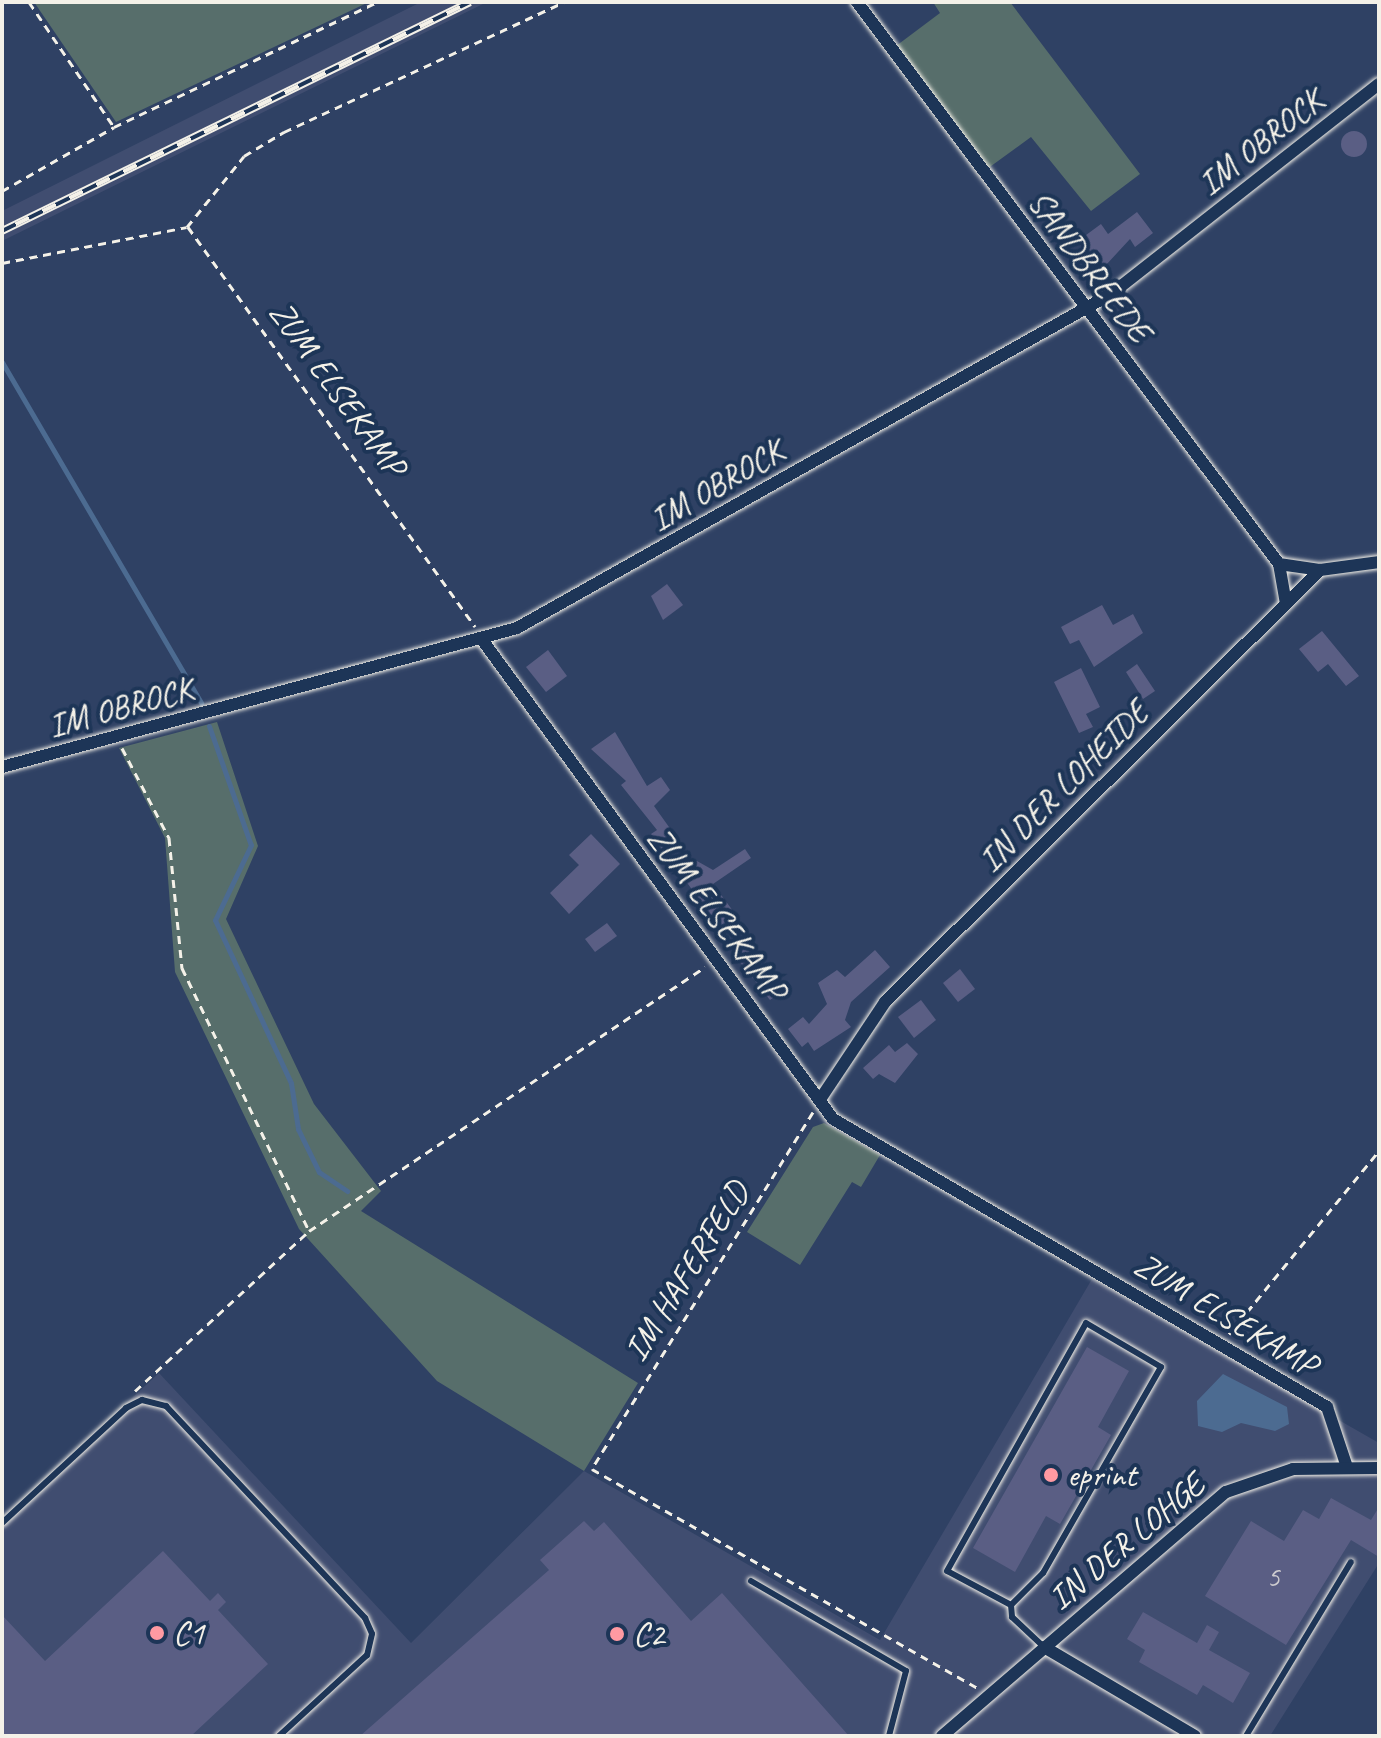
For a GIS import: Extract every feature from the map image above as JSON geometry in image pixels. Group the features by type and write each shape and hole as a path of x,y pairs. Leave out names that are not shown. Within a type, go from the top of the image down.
{"street":[{"name":"SANDBREEDE","path":"857,2 1279,564 1286,603"},
{"name":"IM OBROCK","path":"2,767 483,641 562,605 1086,308 1379,84"},
{"path":"1279,564 1320,570 1379,562"},
{"name":"IN DER LOHEIDE","path":"821,1098 885,1002 1320,570"},
{"name":"ZUM ELSEKAMP","path":"483,641 715,960 821,1098 833,1119 1327,1407 1346,1464"},
{"name":"IN DER LOHGE","path":"942,1736 1226,1492 1293,1469 1346,1464 1379,1468"},
{"path":"1044,1647 1195,1736"}],"lane":[{"path":"1011,1605 947,1571 1086,1323 1161,1367 1043,1573 1011,1605 1012,1617 1044,1647"},
{"path":"2,1523 126,1408 142,1400 166,1406 365,1618 372,1634 367,1655 279,1736"},
{"path":"1246,1736 1351,1562"},
{"path":"751,1581 906,1671 889,1736"}],"path":[{"path":"29,2 114,127"},
{"path":"2,191 114,127 377,2"},
{"path":"2,263 187,227 244,156 270,140 564,2"},
{"name":"ZUM ELSEKAMP","path":"187,227 483,641"},
{"path":"116,736 169,838 182,968 309,1231"},
{"path":"127,1399 309,1231 715,960"},
{"name":"IM HAFERFELD","path":"821,1098 592,1469 989,1694"},
{"path":"1221,1343 1379,1151"}],"shaded area":[{"path":"421,2 487,2 2,241 2,211"},
{"path":"1092,1279 1379,1443 1379,1563 1270,1736 2,1736 2,1518 159,1373 411,1643 584,1471 880,1640"},
{"path":"1223,1374 1287,1407 1289,1424 1275,1431 1241,1423 1222,1432 1198,1426 1197,1401"}],"green space":[{"path":"34,2 369,2 116,122"},
{"path":"933,2 1010,2 1140,174 1091,211 1031,137 987,169 896,46 940,13"},
{"path":"217,722 258,846 226,919 314,1104 381,1191 361,1211 638,1383 584,1471 437,1381 299,1229 175,972 165,838 119,748"},
{"path":"824,1123 880,1155 861,1187 852,1182 800,1265 747,1232 813,1127"}],"building":[{"path":"1354,131 1363,135 1367,144 1363,153 1354,157 1345,153 1341,144 1345,135"},
{"path":"1137,212 1153,233 1135,247 1130,239 1094,278 1078,257 1082,238 1101,224 1108,234"},
{"path":"667,584 683,605 663,620 651,596"},
{"path":"1102,605 1113,625 1133,614 1143,633 1094,667 1079,640 1070,644 1061,627"},
{"path":"1322,631 1359,676 1346,686 1328,664 1318,672 1299,649"},
{"path":"548,650 567,676 546,692 526,667"},
{"path":"1137,664 1155,691 1143,699 1126,672"},
{"path":"1081,668 1100,707 1086,714 1093,727 1079,733 1054,682"},
{"path":"615,732 647,786 661,777 670,790 654,806 679,841 664,852 651,834 657,830 621,785 626,781 591,749"},
{"path":"591,834 620,864 569,914 550,893 579,865 569,855"},
{"path":"745,849 751,858 713,884 739,919 722,931 680,873 697,861 713,870"},
{"path":"607,923 617,936 595,952 585,939"},
{"path":"746,940 781,992 770,1000 739,961"},
{"path":"875,950 890,967 851,1002 845,1020 851,1027 814,1051 808,1042 802,1047 788,1029 803,1017 809,1024 827,1004 818,983 837,970 845,977"},
{"path":"960,969 975,989 958,1002 943,983"},
{"path":"921,1000 936,1020 914,1038 898,1017"},
{"path":"907,1043 918,1054 895,1083 879,1074 873,1079 863,1068 889,1045 895,1052"},
{"name":"eprint","path":"1087,1347 1129,1371 1098,1427 1111,1435 1060,1524 1046,1516 1015,1572 973,1548"},
{"path":"1331,1498 1371,1520 1379,1507 1379,1557 1351,1540 1286,1645 1205,1596 1251,1521 1284,1541 1303,1510 1319,1519"},
{"name":"C2","path":"584,1521 594,1531 604,1522 691,1621 722,1593 849,1736 360,1736 549,1570 540,1560"},
{"name":"C1","path":"163,1551 210,1601 218,1593 226,1602 218,1610 268,1664 191,1736 2,1736 2,1615 45,1661"},
{"path":"1143,1612 1197,1643 1207,1625 1219,1632 1209,1650 1250,1673 1233,1703 1203,1685 1197,1695 1139,1662 1145,1650 1127,1639"}],"waterway":[{"path":"2,362 201,703"},
{"path":"209,726 251,845 215,920 291,1083 298,1129 319,1172 347,1191"}],"railway":[{"path":"2,231 470,2"}],"place":[{"name":"eprint","path":"1051,1475"},
{"name":"C1","path":"157,1633"},
{"name":"C2","path":"617,1634"}]}
